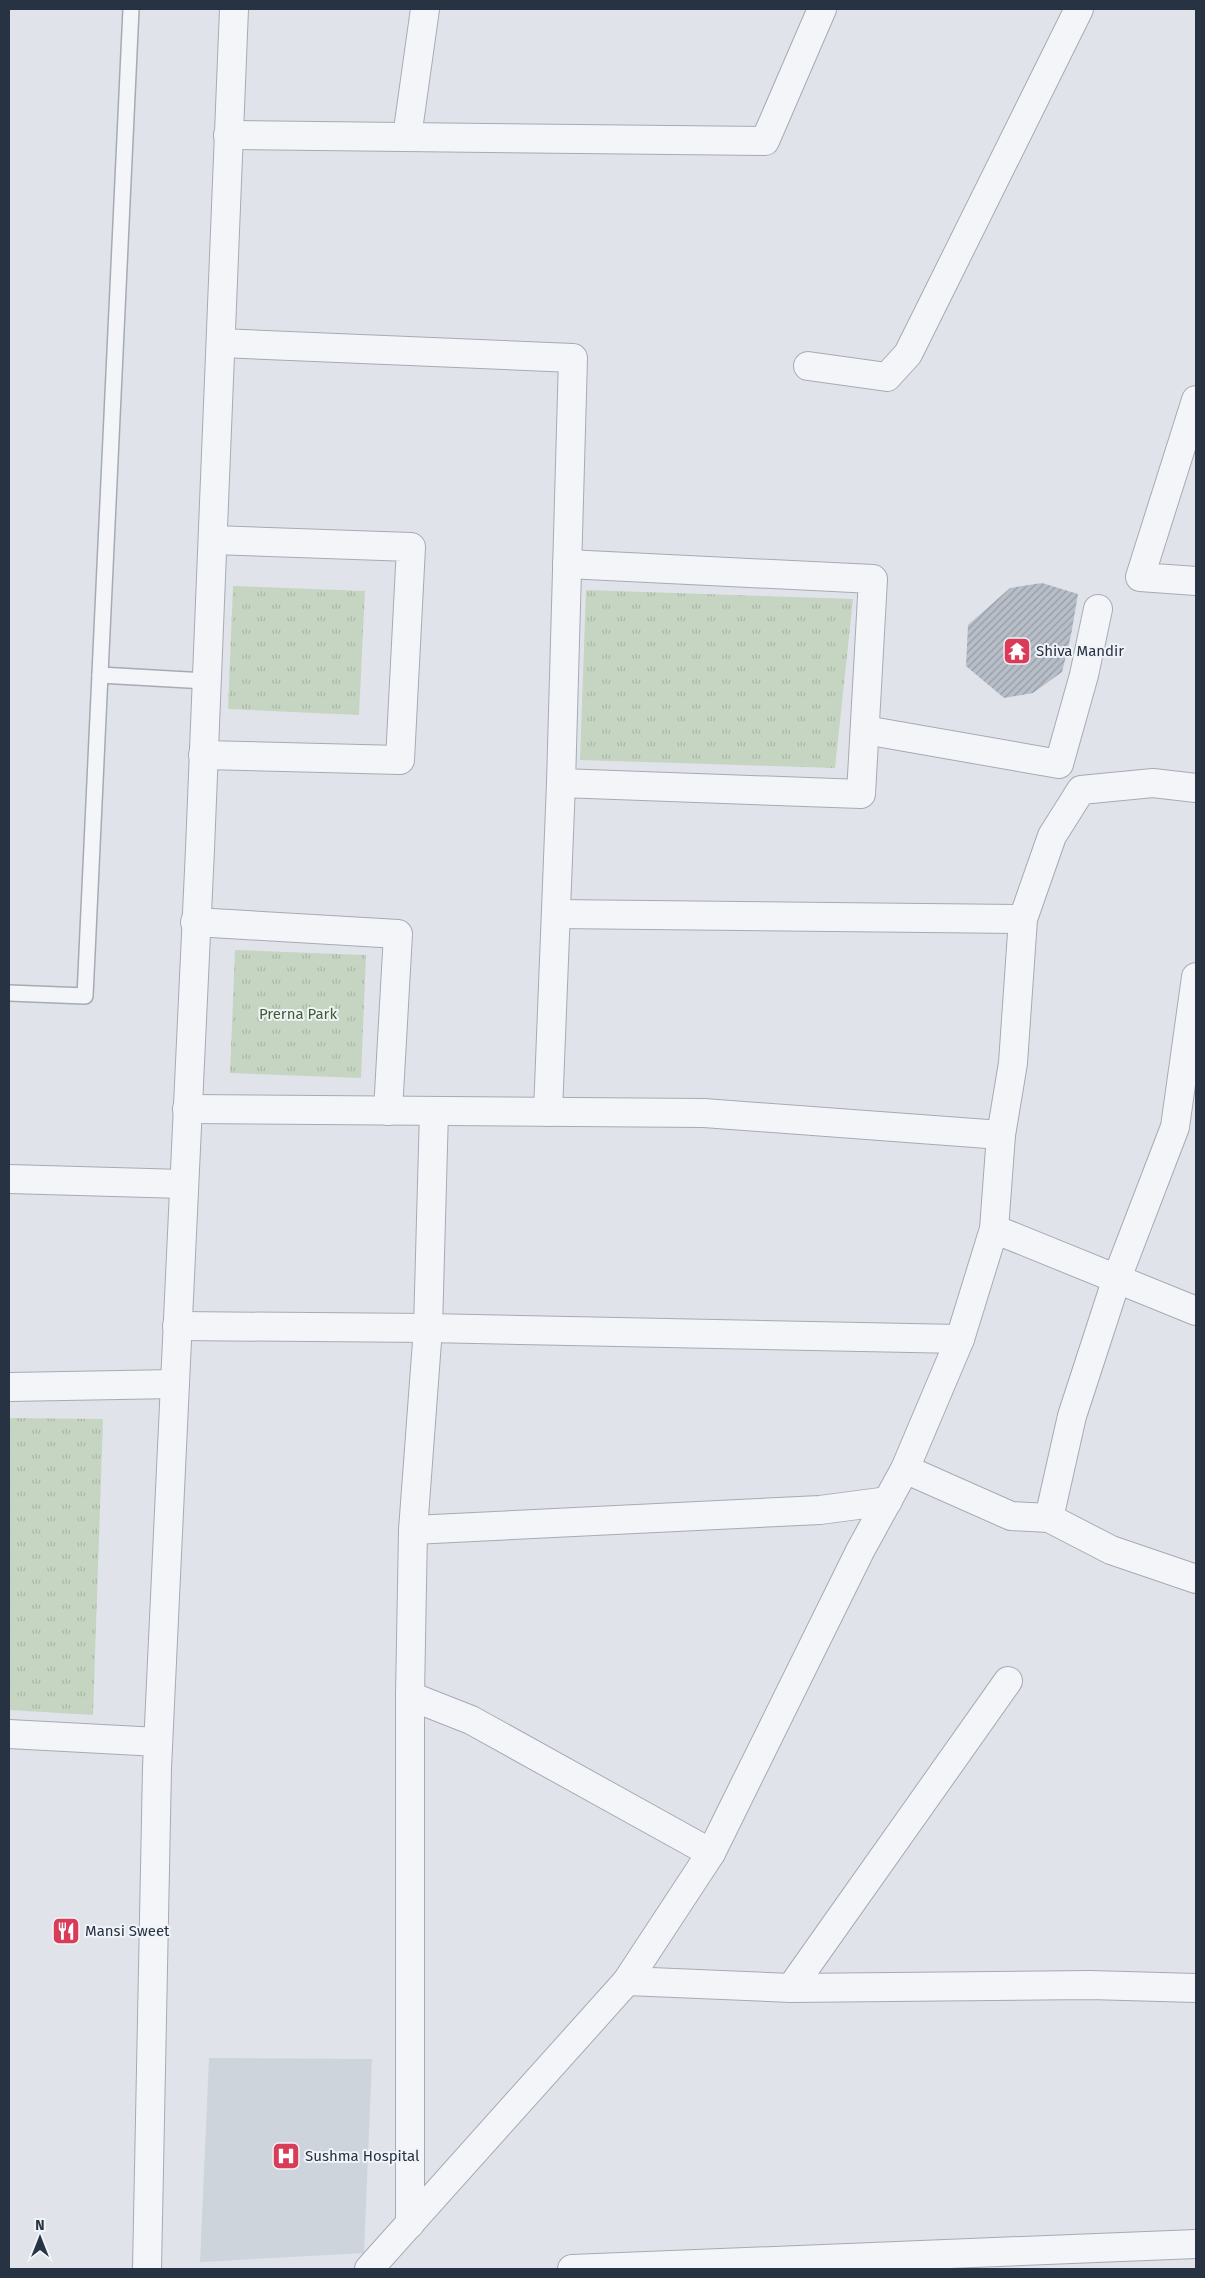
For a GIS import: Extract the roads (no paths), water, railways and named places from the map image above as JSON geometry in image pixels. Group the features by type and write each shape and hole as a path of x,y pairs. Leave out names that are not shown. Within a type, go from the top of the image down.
{"street":[{"path":"147,2269 158,1742 213,540 234,9"},
{"path":"406,137 425,9"},
{"path":"228,135 765,141 822,9"},
{"path":"808,366 887,377 908,354 1079,9"},
{"path":"221,343 573,358 561,783 548,1112"},
{"path":"1196,400 1140,577 1196,581"},
{"path":"203,755 400,760 411,548 213,540"},
{"path":"561,783 861,794 873,578 567,564"},
{"path":"865,730 1059,764 1084,676 1098,609"},
{"path":"369,2269 627,1982 711,1853 856,1560 905,1469 960,1340 994,1229 1001,1135 1013,1063 1023,919 1052,836 1081,790 1153,783 1196,788"},
{"path":"556,914 1023,919"},
{"path":"196,922 398,934 388,1111"},
{"path":"1049,1518 1072,1416 1117,1278 1175,1127 1196,977"},
{"path":"187,1109 704,1113 1001,1135"},
{"path":"410,2224 410,1696 412,1530 428,1328 434,1111"},
{"path":"9,1179 183,1184"},
{"path":"994,1229 1196,1311"},
{"path":"177,1326 428,1328 960,1340"},
{"path":"9,1387 175,1384"},
{"path":"905,1469 1011,1516 1049,1518 1111,1550 1196,1579"},
{"path":"412,1530 820,1510 888,1501"},
{"path":"791,1988 1008,1682"},
{"path":"410,1696 471,1720 711,1853"},
{"path":"9,1734 158,1742"},
{"path":"627,1982 791,1988 1090,1985 1196,1988"},
{"path":"572,2269 1196,2244"}],"lane":[{"path":"9,993 85,996 131,9"},
{"path":"100,675 206,681"}],"place":[{"name":"Shiva Mandir","path":"1017,651"},
{"name":"Mansi Sweet","path":"66,1931"},
{"name":"Sushma Hospital","path":"286,2156"}],"park label":[{"name":"Prerna Park","path":"298,1014"}]}
